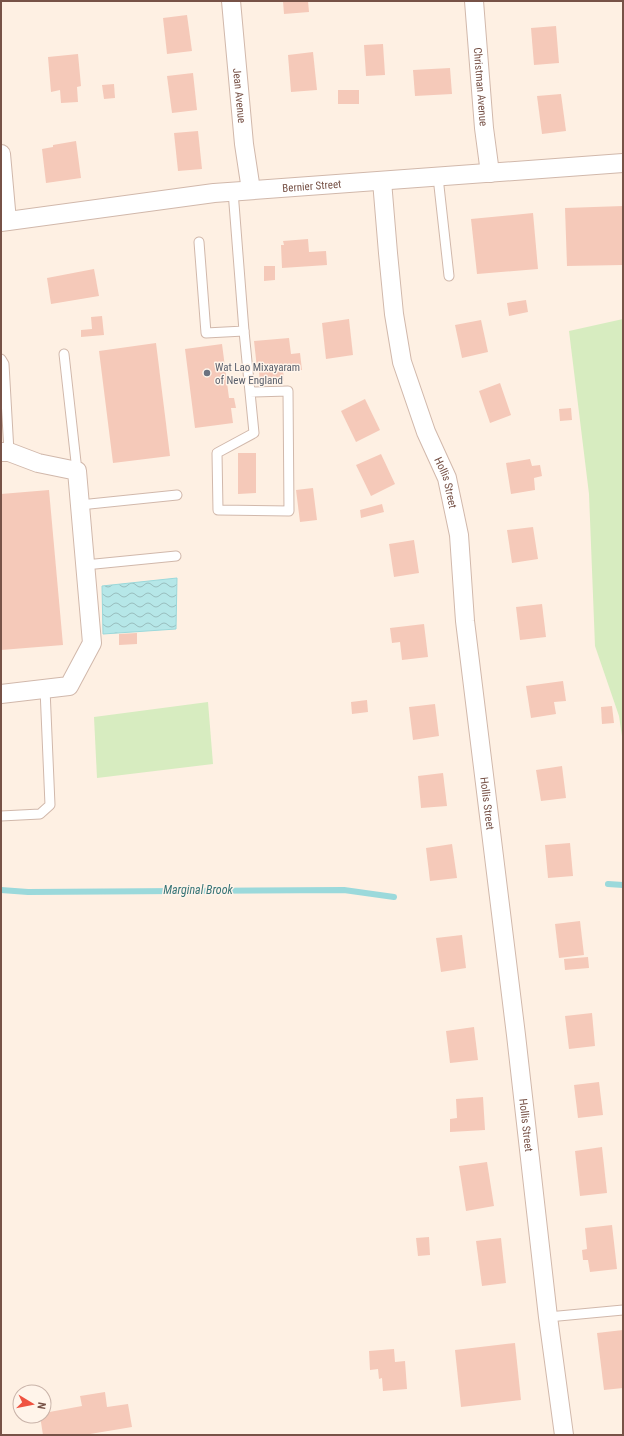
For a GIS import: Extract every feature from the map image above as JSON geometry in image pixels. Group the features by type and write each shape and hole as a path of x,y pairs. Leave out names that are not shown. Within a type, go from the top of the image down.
{"street":[{"name":"Jean Avenue","path":"231,1 244,144 251,190"},
{"name":"Christman Avenue","path":"474,1 484,128 490,173"},
{"path":"1,154 4,221"},
{"name":"Bernier Street","path":"4,221 251,190 623,163"},
{"name":"Hollis Street","path":"382,180 394,314 402,362 426,432 447,478 459,535 465,621 512,1004 548,1317 564,1435"},
{"path":"1,694 69,686 92,643 77,471 38,462 5,452"}],"lane":[{"path":"438,177 449,276"},
{"path":"233,192 244,331 254,433 217,453 218,510 290,511 288,391 250,392"},
{"path":"199,242 206,334 244,331"},
{"path":"64,354 77,471"},
{"path":"1,359 4,364 5,452"},
{"path":"80,505 177,495"},
{"path":"85,565 176,556"},
{"path":"1,816 40,814 50,804 45,689"},
{"path":"548,1317 623,1310"}],"green space":[{"path":"623,319 623,743 619,716 595,646 589,494 569,331"},
{"path":"208,702 213,764 97,778 94,717"}],"water":[{"path":"177,578 176,629 103,634 102,586"}],"building":[{"path":"283,1 308,1 309,12 284,14"},
{"path":"187,15 192,51 167,54 163,18"},
{"path":"556,26 559,63 534,65 531,28"},
{"path":"383,44 385,75 366,76 364,45"},
{"path":"313,52 317,90 291,92 288,55"},
{"path":"78,54 81,86 77,87 78,102 61,103 60,90 51,92 48,57"},
{"path":"450,68 452,94 415,96 413,70"},
{"path":"193,73 197,110 172,113 167,76"},
{"path":"114,84 115,98 104,99 102,85"},
{"path":"338,90 359,90 359,104 338,104"},
{"path":"561,94 566,131 542,134 537,96"},
{"path":"198,131 202,169 178,171 174,133"},
{"path":"76,141 81,178 46,183 42,149 53,147 53,145"},
{"path":"623,206 623,265 567,266 565,208"},
{"path":"533,213 538,269 477,274 471,219"},
{"path":"308,239 309,252 326,251 327,265 282,268 281,245 284,245 283,241"},
{"path":"264,266 275,266 275,280 264,281"},
{"path":"94,269 99,296 51,304 47,278"},
{"path":"526,300 528,312 509,316 507,303"},
{"path":"102,316 104,335 81,337 81,330 92,329 91,317"},
{"path":"349,319 353,355 326,359 322,323"},
{"path":"481,320 488,352 462,358 455,325"},
{"path":"289,338 291,354 300,353 302,370 285,372 284,365 257,368 254,341"},
{"path":"156,343 170,456 113,463 99,351"},
{"name":"Wat Lao Mixayaram of New England","path":"222,344 229,398 234,398 236,408 231,408 233,423 195,428 185,349"},
{"path":"283,370 284,381 260,382 259,371"},
{"path":"500,383 511,415 490,423 479,391"},
{"path":"365,399 380,430 356,442 341,411"},
{"path":"571,408 572,420 560,421 559,409"},
{"path":"238,453 256,453 256,493 238,494"},
{"path":"381,454 395,484 371,496 356,465"},
{"path":"530,459 532,466 540,465 542,476 534,478 535,490 511,494 506,463"},
{"path":"313,488 317,520 300,522 296,490"},
{"path":"49,490 63,645 1,650 1,494"},
{"path":"382,504 384,512 361,518 360,510"},
{"path":"533,527 538,559 512,563 507,530"},
{"path":"414,540 419,573 394,577 389,544"},
{"path":"542,604 546,637 520,640 516,607"},
{"path":"424,624 428,657 402,660 400,642 392,643 390,628"},
{"path":"137,633 137,644 119,645 119,634"},
{"path":"563,681 566,701 554,702 556,714 531,718 526,686"},
{"path":"367,700 368,712 352,714 351,702"},
{"path":"435,704 439,736 413,740 409,707"},
{"path":"612,706 614,723 602,724 601,707"},
{"path":"562,766 566,798 541,801 536,770"},
{"path":"443,773 447,806 421,808 418,776"},
{"path":"570,843 573,876 548,878 545,845"},
{"path":"452,844 457,878 430,881 426,848"},
{"path":"580,921 584,955 559,958 555,924"},
{"path":"462,935 466,968 441,972 436,938"},
{"path":"588,957 589,968 565,970 564,959"},
{"path":"592,1013 595,1046 569,1049 565,1016"},
{"path":"474,1027 478,1060 450,1063 446,1031"},
{"path":"599,1082 603,1115 578,1118 574,1085"},
{"path":"483,1097 485,1130 450,1132 450,1119 457,1118 456,1099"},
{"path":"602,1147 607,1193 580,1196 575,1151"},
{"path":"487,1162 494,1206 466,1211 459,1166"},
{"path":"612,1225 617,1269 590,1272 588,1260 583,1260 582,1250 587,1249 585,1228"},
{"path":"429,1237 430,1255 418,1256 416,1238"},
{"path":"501,1238 506,1283 482,1286 476,1241"},
{"path":"623,1330 623,1388 604,1390 597,1333"},
{"path":"515,1343 521,1400 461,1407 455,1350"},
{"path":"394,1349 395,1362 405,1361 407,1389 383,1391 382,1378 379,1379 378,1369 370,1370 369,1351"},
{"path":"105,1392 107,1407 128,1404 132,1427 84,1435 43,1435 41,1424 52,1424 52,1412 82,1406 80,1396"}],"waterway":[{"name":"Marginal Brook","path":"608,884 623,885"},
{"name":"Marginal Brook","path":"1,890 28,892 344,890 394,897"}],"place":[{"name":"Wat Lao Mixayaram of New England","path":"207,373"}]}
